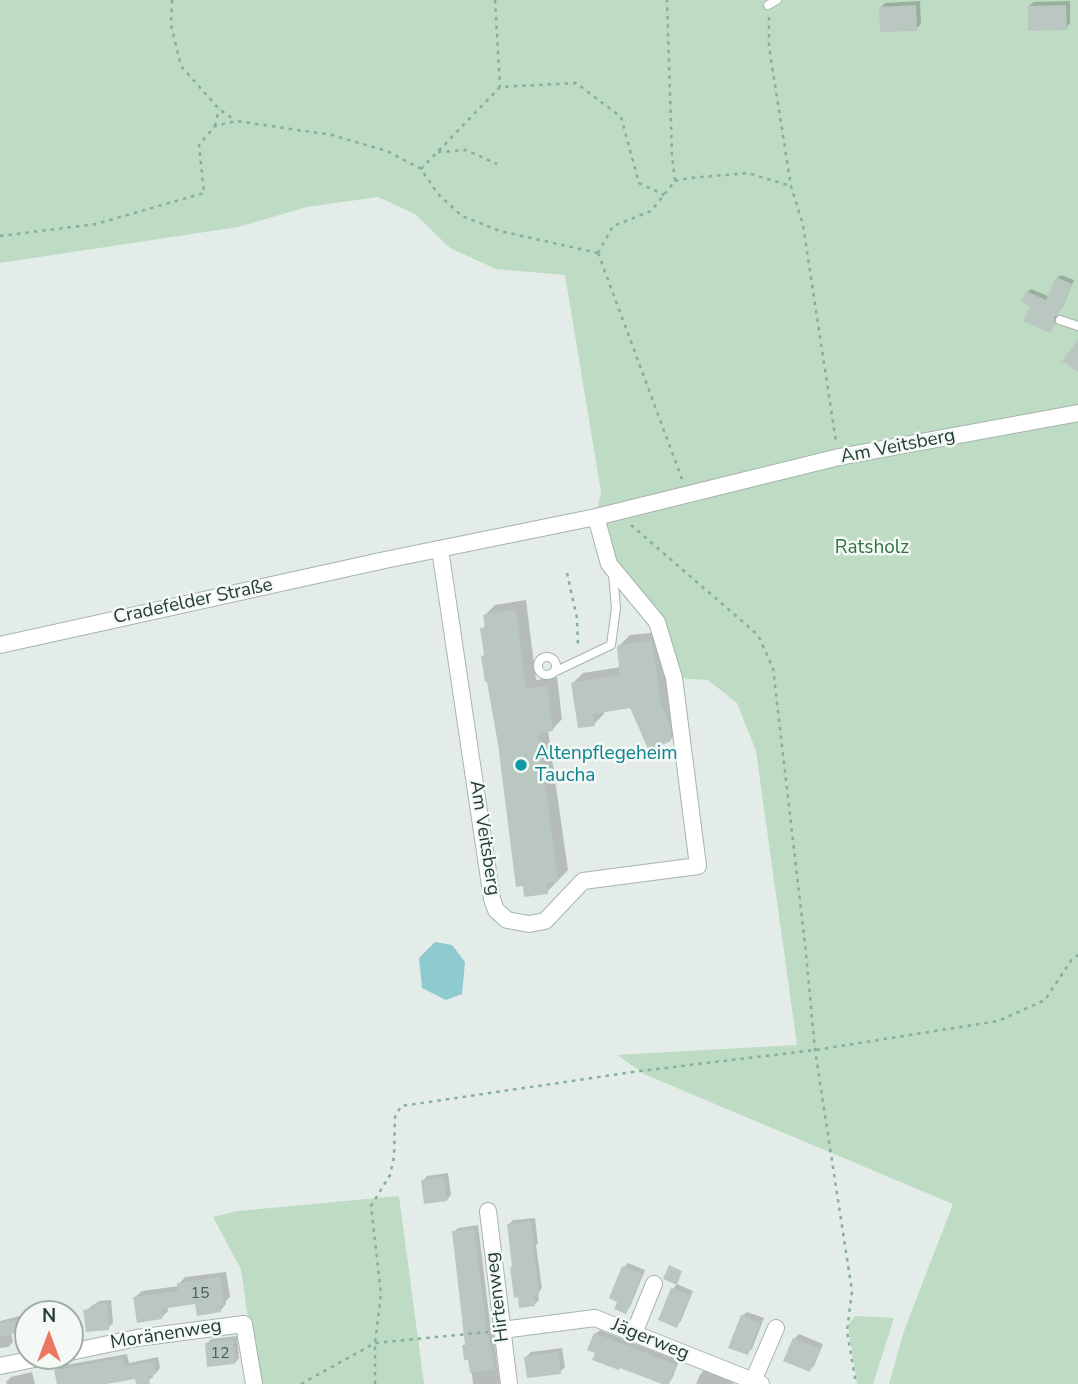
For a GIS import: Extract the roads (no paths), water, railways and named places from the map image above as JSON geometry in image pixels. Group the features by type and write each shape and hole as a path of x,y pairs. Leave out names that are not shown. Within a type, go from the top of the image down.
{"street":[{"name":"Am Veitsberg","path":"385,560 619,512 839,457 1078,413"},
{"name":"Am Veitsberg","path":"440,549 492,899 496,910 507,920 529,924 545,921 583,881 698,866 674,678 657,622 612,570 596,517"},
{"name":"Cradefelder Straße","path":"0,645 385,560"},
{"name":"Hirtenweg","path":"488,1211 509,1384"},
{"path":"634,1333 654,1284"},
{"name":"Jägerweg","path":"502,1330 595,1318 757,1382 776,1328"},
{"name":"Moränenweg","path":"84,1349 137,1338 244,1324 254,1384"}],"lane":[{"path":"768,5 778,0"},
{"path":"1060,320 1078,326"},
{"path":"552,673 611,645 617,608 612,570"}],"water":[{"path":"435,942 452,945 465,962 462,994 446,1000 422,988 419,958"}],"place":[{"name":"Altenpflegeheim Taucha","path":"521,765"}],"park label":[{"name":"Ratsholz","path":"872,548"}]}
